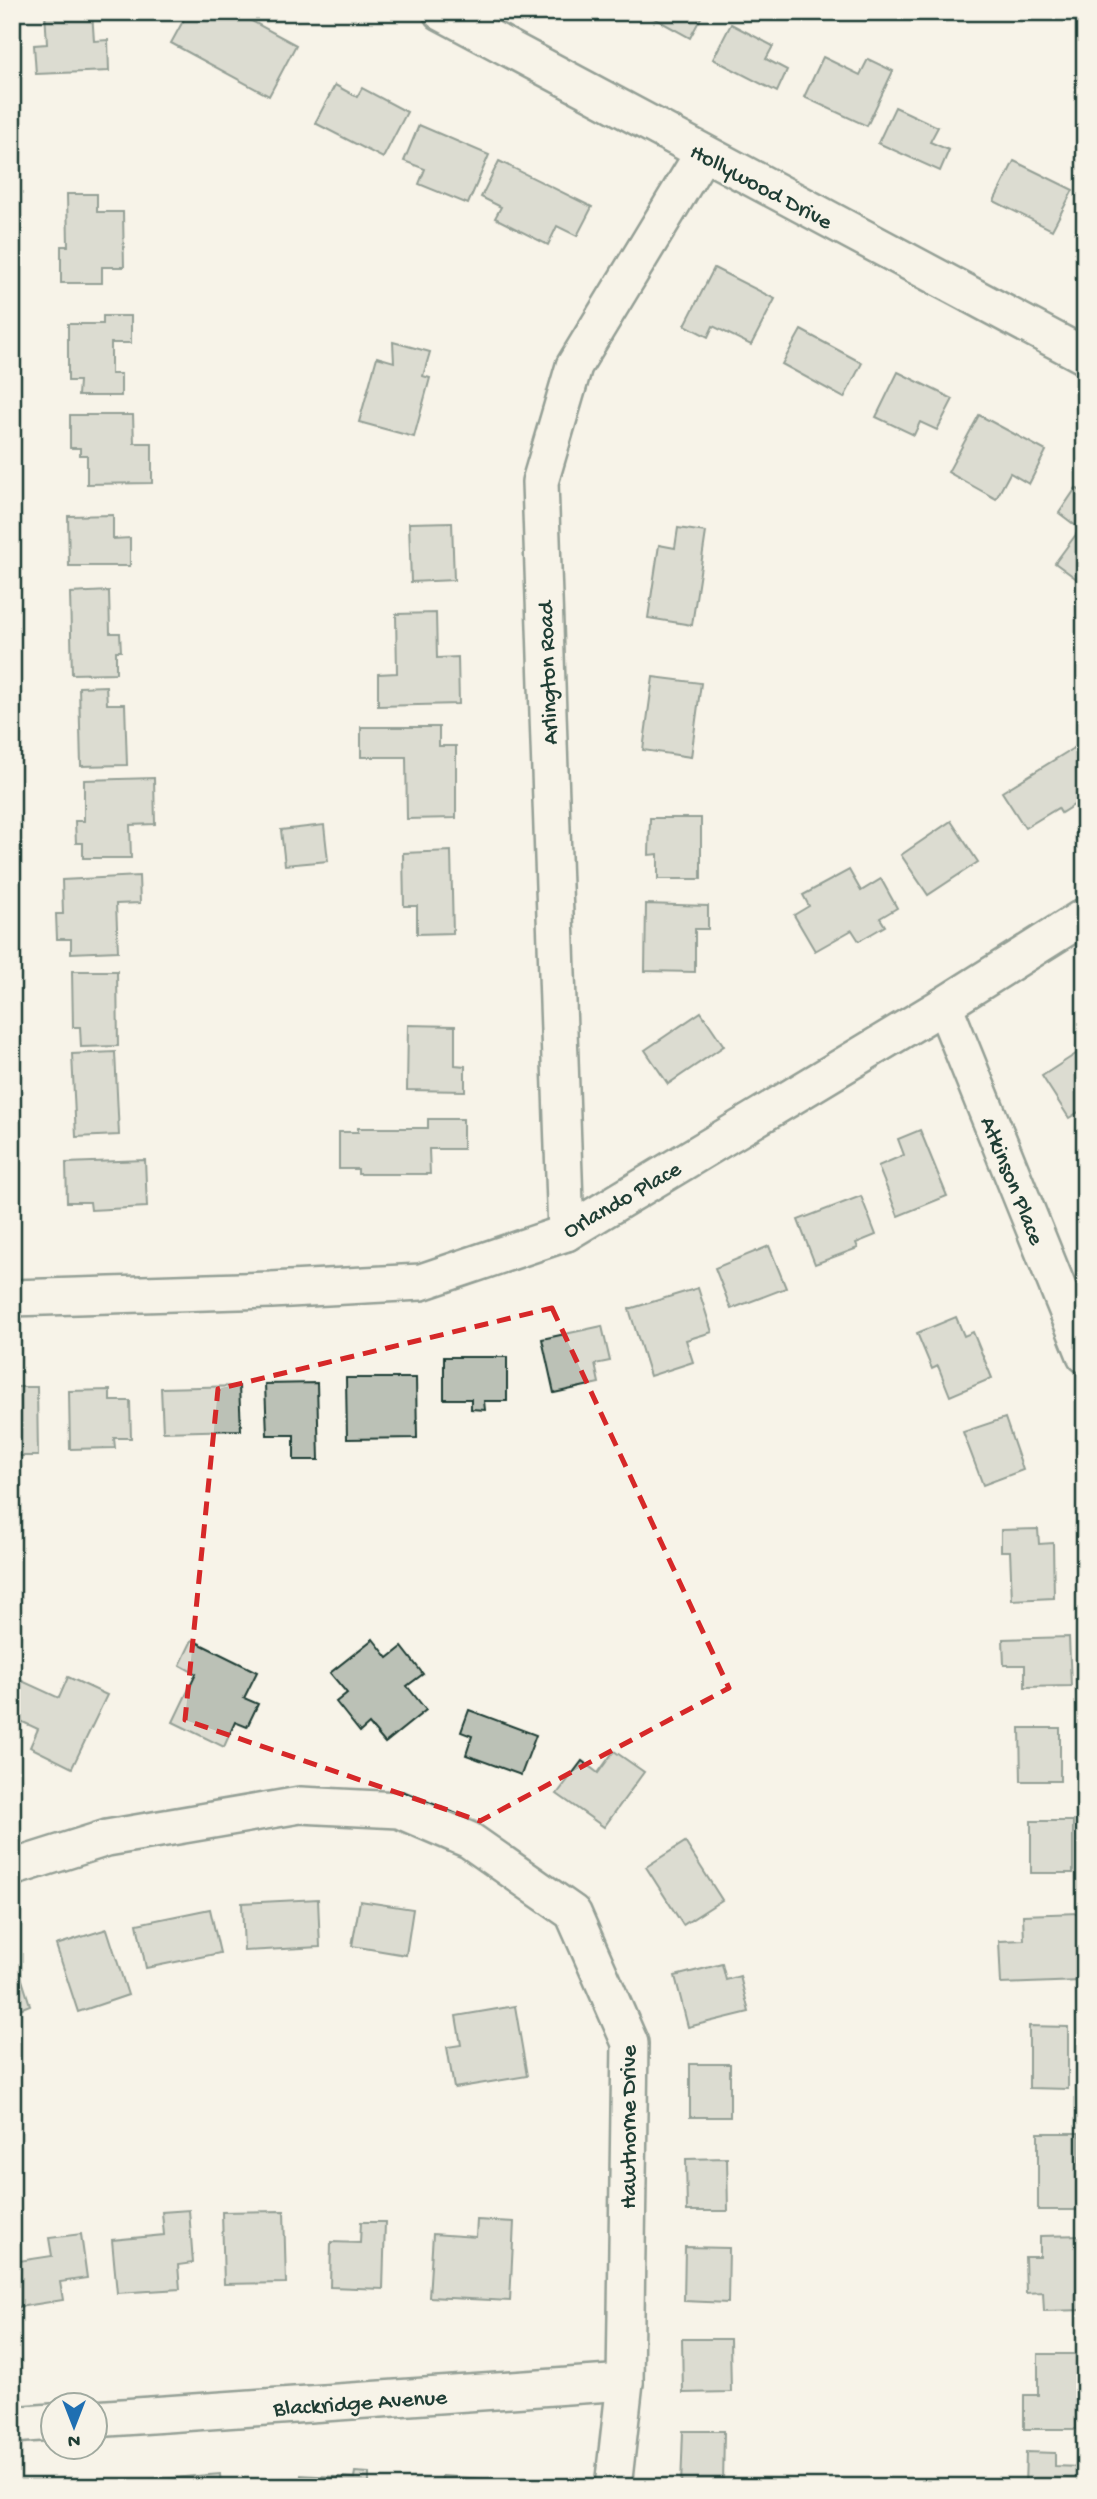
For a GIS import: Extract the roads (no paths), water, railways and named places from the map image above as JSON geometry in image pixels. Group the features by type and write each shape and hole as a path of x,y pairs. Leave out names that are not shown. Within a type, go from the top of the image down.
{"street":[{"name":"Hollywood Drive","path":"441,12 1085,356"},
{"name":"Arlington Road","path":"566,1233 540,482 574,366 703,153"},
{"name":"Orlando Place","path":"12,1298 271,1290 421,1282 566,1233 944,1005 1085,916"},
{"name":"Atkinson Place","path":"944,1005 1085,1355"},
{"name":"Hawthorne Drive","path":"12,1868 107,1838 300,1805 399,1810 469,1840 573,1913 630,2043 625,2382 613,2487"},
{"name":"Blackridge Avenue","path":"108,2418 625,2382"},
{"path":"12,2425 38,2423"}]}
